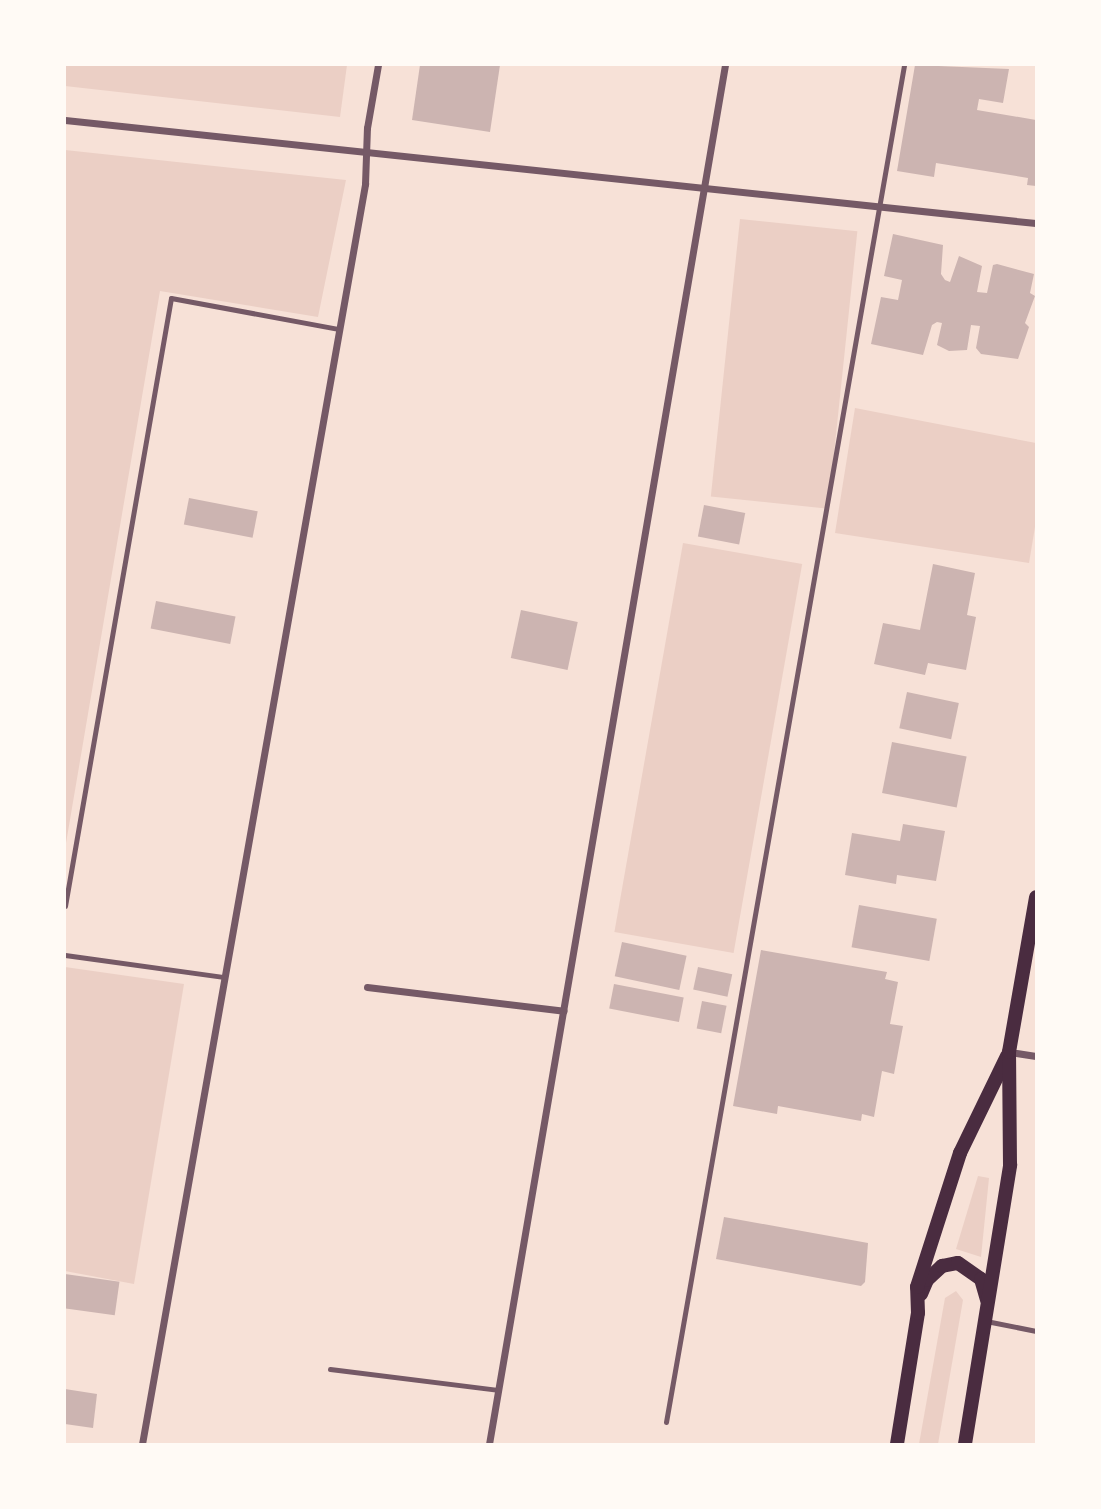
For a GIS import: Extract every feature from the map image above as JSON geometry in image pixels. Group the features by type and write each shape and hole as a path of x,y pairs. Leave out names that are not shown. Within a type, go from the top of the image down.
{"main road":[{"path":"965,1444 1010,1165 1009,1052 1036,897"},
{"path":"918,1313 916,1287 939,1209 960,1153 1009,1052"},
{"path":"897,1444 918,1313 927,1280 950,1263 967,1267 981,1279 988,1304"}],"street":[{"path":"142,1444 339,329 378,65"},
{"path":"489,1444 725,65"},
{"path":"65,120 1036,223"},
{"path":"367,988 565,1011"},
{"path":"1009,1052 1036,1056"}],"lane":[{"path":"666,1422 904,65"},
{"path":"65,906 171,298 339,329"},
{"path":"65,955 224,977"},
{"path":"986,1321 1036,1331"},
{"path":"330,1369 498,1390"}],"shaded area":[{"path":"65,65 347,65 340,117 65,86"},
{"path":"65,150 346,180 318,317 160,291 65,849"},
{"path":"740,219 857,231 828,509 711,496"},
{"path":"855,408 1036,443 1036,521 1029,563 835,533"},
{"path":"683,543 802,564 734,953 614,932"},
{"path":"65,967 184,984 134,1284 65,1271"},
{"path":"978,1176 989,1178 981,1257 956,1249"},
{"path":"956,1291 963,1300 938,1444 919,1444 945,1298"}],"building":[{"path":"420,65 500,65 490,132 412,120"},
{"path":"915,65 1009,69 1003,103 979,99 977,110 1036,120 1036,186 1027,185 1028,178 936,163 934,177 897,171"},
{"path":"893,234 943,245 941,274 950,282 959,256 982,266 977,292 987,293 993,265 1034,274 1030,293 1035,296 1025,323 1029,327 1018,359 981,354 976,348 980,326 971,325 967,350 949,351 937,345 942,323 937,322 932,325 923,355 871,344 881,297 898,300 902,280 884,276"},
{"path":"189,498 258,511 253,538 184,525"},
{"path":"704,505 745,513 739,544 698,536"},
{"path":"933,564 975,573 967,615 976,617 966,670 928,663 925,675 874,664 883,623 920,630"},
{"path":"156,601 236,616 230,644 151,628"},
{"path":"521,610 578,622 568,670 511,658"},
{"path":"907,692 959,703 951,739 899,728"},
{"path":"892,742 967,757 957,808 882,793"},
{"path":"903,824 945,831 936,881 897,875 896,884 845,875 852,833 900,841"},
{"path":"859,905 937,919 929,961 852,947"},
{"path":"622,942 687,956 679,990 615,976"},
{"path":"761,950 887,972 885,979 898,982 890,1024 903,1026 894,1074 882,1071 874,1117 862,1114 861,1121 778,1106 777,1114 733,1106"},
{"path":"698,967 732,974 727,997 693,989"},
{"path":"614,984 684,998 679,1022 609,1009"},
{"path":"702,1001 727,1006 721,1033 697,1028"},
{"path":"724,1217 868,1243 865,1282 861,1286 716,1259"},
{"path":"65,1274 119,1282 115,1315 65,1308"},
{"path":"65,1389 97,1394 93,1428 65,1424"}]}
